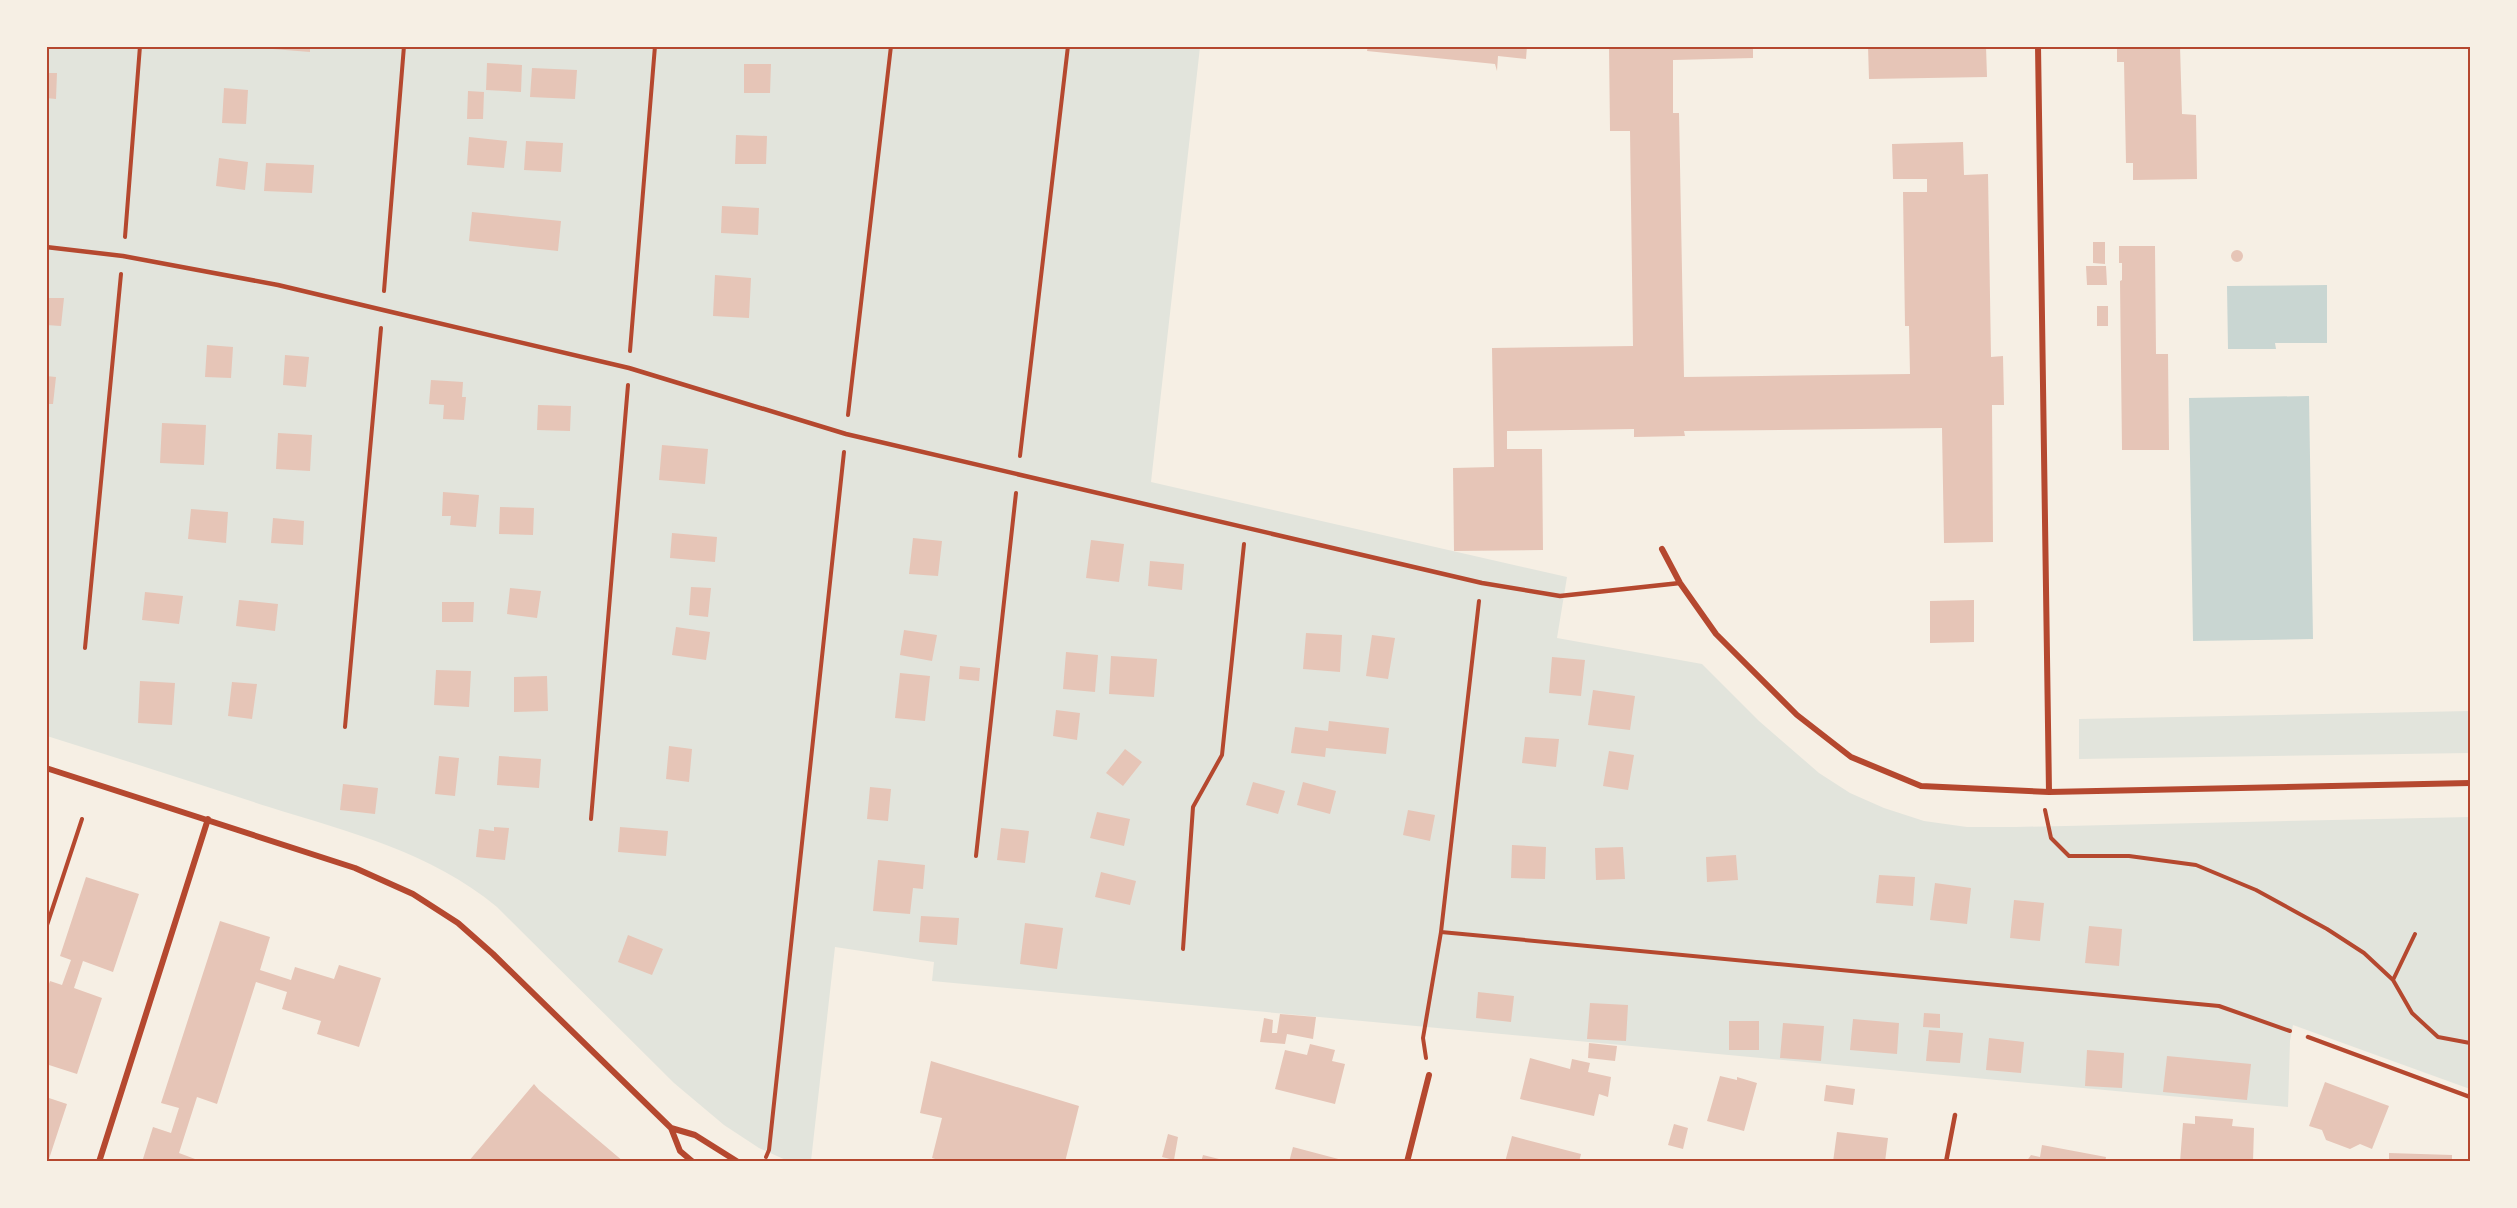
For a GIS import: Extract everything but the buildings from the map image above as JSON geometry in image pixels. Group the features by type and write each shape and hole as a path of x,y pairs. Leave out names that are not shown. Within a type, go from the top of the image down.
{"street":[{"path":"2038,46 2049,792"},
{"path":"1662,549 1680,583 1716,634 1797,715 1851,757 1921,786 2049,792 2470,783"},
{"path":"46,768 355,868 413,894 446,916 493,954 670,1128 680,1151 693,1161"},
{"path":"99,1161 208,819"},
{"path":"1407,1161 1429,1075"},
{"path":"670,1128 695,1135 738,1161"}],"lane":[{"path":"46,247 123,256 278,285 629,368 846,434 1482,583 1560,596 1680,583"},
{"path":"2308,1037 2470,1097"},
{"path":"1946,1161 1955,1115"}],"path":[{"path":"85,648 123,256 140,46"},
{"path":"345,727 383,310 404,46"},
{"path":"591,819 655,46"},
{"path":"766,1157 891,46"},
{"path":"976,856 1068,46"},
{"path":"1183,949 1193,807 1222,755 1245,528"},
{"path":"1429,1075 1423,1038 1441,932 1482,583"},
{"path":"2049,792 2045,807 2051,838 2069,856 2129,856 2196,865 2256,890 2327,929 2364,953 2393,980 2412,1013 2438,1037 2470,1043"},
{"path":"46,928 82,819"},
{"path":"1441,932 2219,1006 2308,1037"},
{"path":"2393,980 2415,934"}],"shaded area":[{"path":"47,47 1200,47 1151,482 1567,577 1557,638 1702,664 1759,721 1819,773 1850,793 1884,808 1924,821 1967,827 2016,827 2470,817 2470,1089 2293,1025 2290,1041 2288,1107 932,981 934,962 835,947 811,1161 788,1161 759,1148 724,1125 674,1083 497,907 472,888 445,872 359,835 47,736"},
{"path":"2327,285 2327,343 2275,343 2276,349 2228,349 2227,286"},
{"path":"2309,396 2313,639 2193,641 2189,398"},
{"path":"2470,711 2470,753 2079,759 2079,719"}]}
